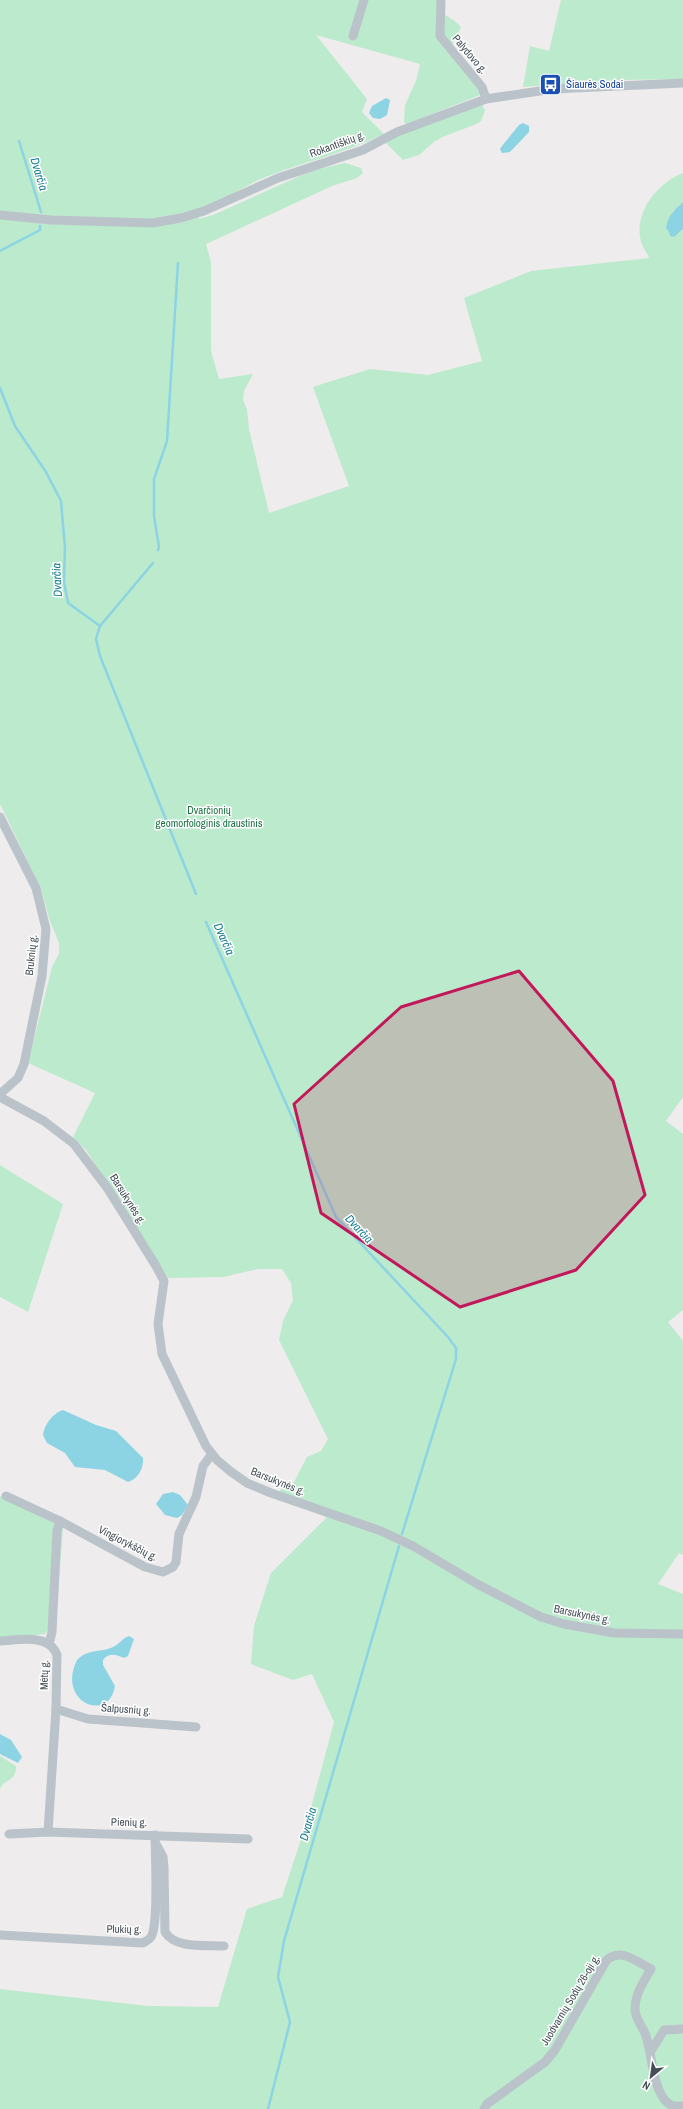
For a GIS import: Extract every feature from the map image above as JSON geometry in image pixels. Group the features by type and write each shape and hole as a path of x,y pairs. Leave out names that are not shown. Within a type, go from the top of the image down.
{"street":[{"path":"353,36 364,0"},
{"name":"Palydovo g.","path":"441,0 440,36 482,87 486,99"},
{"name":"Rokantiškių g.","path":"0,214 51,220 152,223 181,218 204,211 278,178 363,150 397,132 486,99 553,89 683,83"},
{"name":"Bruknių g.","path":"0,817 36,888 46,929 42,976 24,1064 18,1078 0,1096"},
{"name":"Barsukynės g.","path":"0,1096 44,1121 74,1144 108,1189 156,1266 164,1282 158,1324 162,1354 212,1454 230,1472 247,1483 271,1493 381,1531 413,1546 479,1585 541,1617 564,1624 614,1633 683,1634"},
{"name":"Vingiorykščių g.","path":"6,1496 60,1521 145,1567 158,1572 168,1570 176,1562 179,1534 196,1496 203,1466 212,1454"},
{"path":"0,1641 37,1640 49,1644 52,1632 57,1531 60,1521"},
{"name":"Mėtų g.","path":"48,1832 58,1660 55,1650 49,1644"},
{"name":"Šalpusnių g.","path":"56,1709 88,1719 196,1727"},
{"name":"Pienių g.","path":"9,1834 48,1832 155,1839 248,1839"},
{"path":"155,1839 163,1857 165,1932 168,1937 180,1942 224,1946"},
{"name":"Plukių g.","path":"0,1935 143,1943 148,1940 153,1932 155,1908 155,1839"},
{"name":"Juodvarnių Sodų 26-oji g.","path":"484,2109 487,2104 545,2062 555,2050 606,1961 612,1955 625,1955 650,1969 638,1992 635,2008 636,2018 643,2028 651,2051 653,2067 661,2096 674,2108 683,2106"},
{"path":"651,2051 664,2030 683,2029"}],"highlighted area":[{"path":"519,971 613,1081 645,1195 576,1270 460,1307 321,1213 294,1104 401,1007"}],"green space":[{"name":"Dvarčionių geomorfologinis draustinis","path":"0,0 438,0 437,8 461,27 448,50 477,87 480,95 407,124 404,122 405,105 416,81 420,64 316,35 367,99 362,112 384,134 354,147 263,178 206,207 197,210 199,219 213,215 311,171 345,163 361,168 363,173 357,178 332,186 206,244 211,262 211,351 219,379 253,374 244,391 243,400 247,409 249,429 269,513 349,486 313,387 370,369 428,375 482,361 464,298 531,271 649,258 643,247 640,236 640,224 643,213 648,202 655,193 673,178 683,173 683,202 672,212 678,233 683,229 683,1097 666,1121 683,1134 683,1310 668,1322 683,1341 683,1555 679,1553 658,1584 683,1594 683,2109 0,2109 0,1989 148,2006 218,2007 247,1909 282,1897 309,1815 334,1722 312,1674 293,1680 251,1664 254,1626 271,1573 327,1517 279,1493 282,1487 292,1486 307,1457 321,1451 328,1439 279,1340 283,1321 293,1300 291,1283 282,1269 258,1269 223,1277 168,1278 86,1150 73,1137 95,1093 28,1063 52,967 59,954 59,943 50,921 41,889 0,804"},
{"path":"561,0 683,0 683,79 620,80 523,87 530,46 549,51"},
{"path":"482,104 485,111 481,121 435,141 419,155 403,160 385,142 398,134"},
{"path":"0,1165 63,1204 28,1312 0,1297"},
{"path":"0,1496 63,1528 56,1618 45,1634 0,1638"},
{"path":"0,1756 16,1766 16,1771 12,1778 2,1785 0,1789"}],"water":[{"path":"386,98 390,100 387,115 380,119 373,118 369,113 372,106"},
{"path":"523,123 529,126 529,132 510,152 502,153 500,149 502,146 519,125"},
{"path":"683,202 683,229 674,237 670,236 666,228 668,220"},
{"path":"63,1410 96,1425 116,1431 143,1458 140,1473 132,1481 128,1482 105,1470 75,1467 65,1453 47,1443 43,1435 45,1427 50,1420"},
{"path":"173,1492 180,1495 188,1505 182,1515 177,1518 165,1515 156,1504 163,1494"},
{"path":"129,1636 134,1639 128,1656 124,1658 110,1655 105,1657 103,1660 103,1665 115,1686 111,1698 104,1704 95,1706 86,1703 78,1697 73,1687 72,1675 77,1660 81,1656 90,1652 113,1647"},
{"path":"0,1734 11,1740 22,1757 18,1763 0,1754"}],"waterway":[{"name":"Dvarčia","path":"19,141 41,212"},
{"name":"Dvarčia","path":"0,251 40,230 40,226"},
{"path":"158,550 159,547 154,516 154,479 167,441 178,263"},
{"name":"Dvarčia","path":"0,388 15,426 46,472 61,501 65,548 64,582 68,603 100,626 96,639 100,656 196,894"},
{"path":"100,626 153,563"},
{"name":"Dvarčia","path":"206,922 336,1217 448,1337 456,1348 456,1359 402,1534"},
{"name":"Dvarčia","path":"268,2109 290,2022 278,1977 284,1941 399,1546"}],"place":[{"name":"Šiaurės Sodai","path":"551,84"}]}
